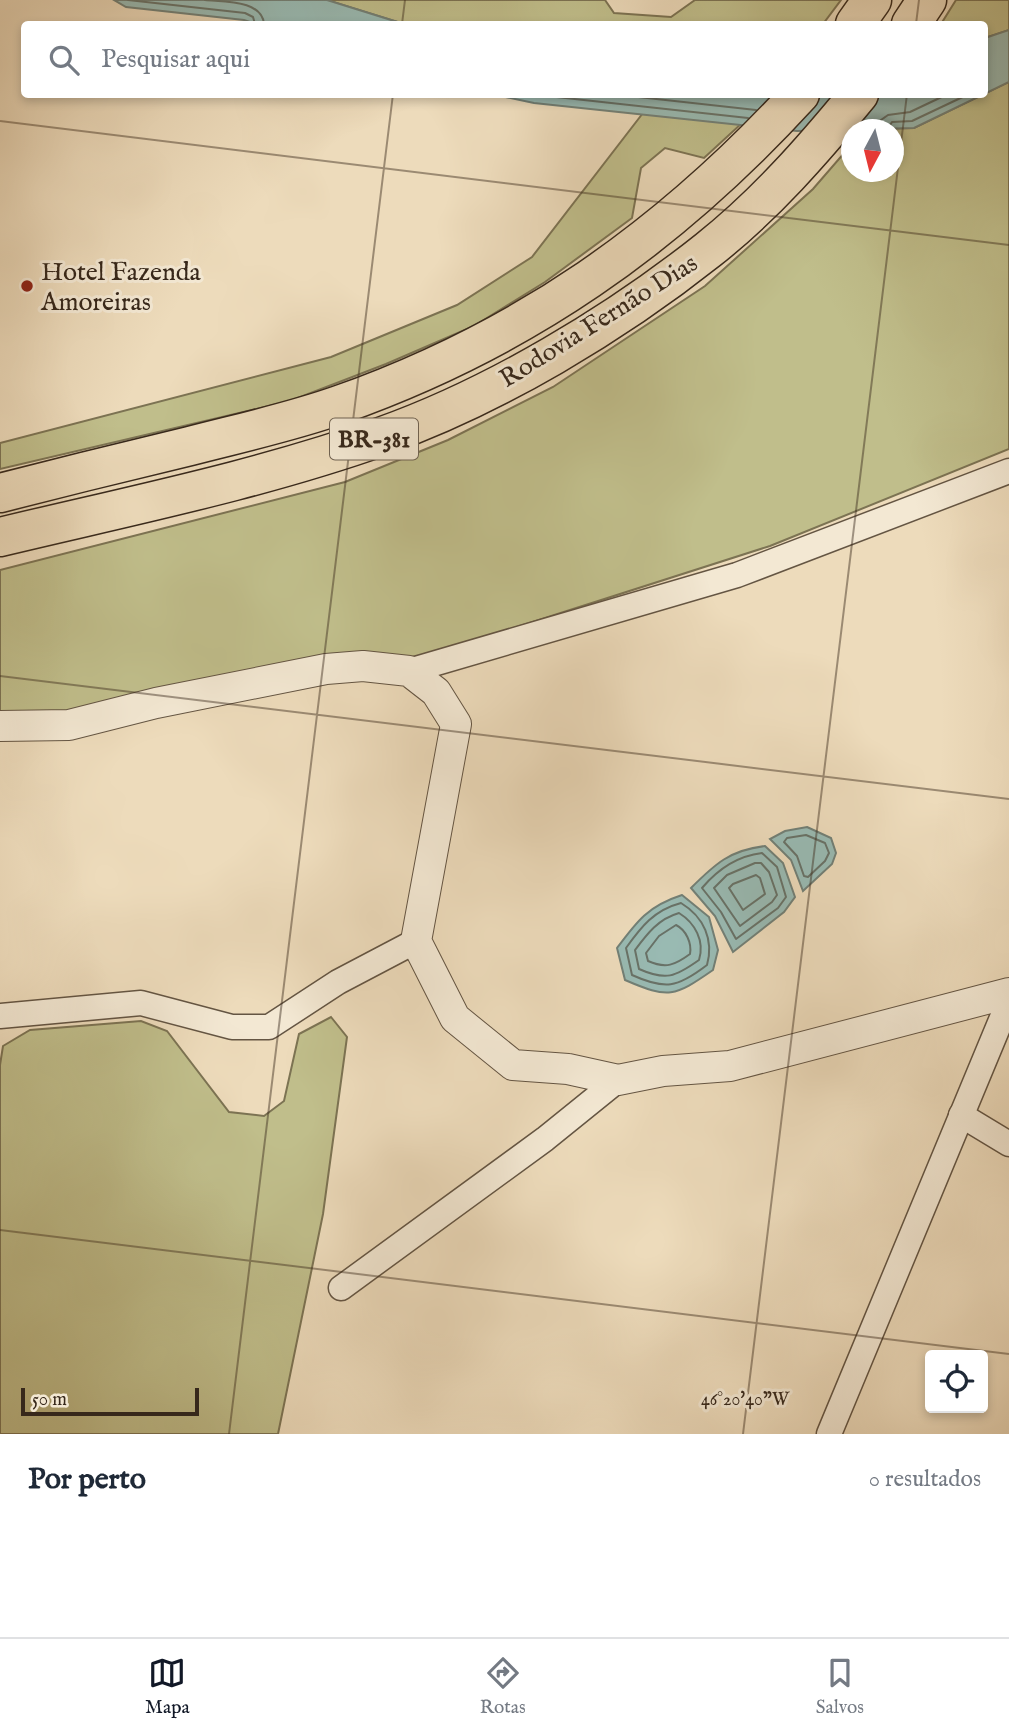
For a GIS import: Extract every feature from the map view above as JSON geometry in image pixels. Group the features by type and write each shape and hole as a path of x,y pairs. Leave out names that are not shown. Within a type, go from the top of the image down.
{"highway":[{"path":"857,21 872,0"},
{"path":"913,21 927,0"},
{"name":"Rodovia Fernão Dias","path":"0,493 337,406 410,378 502,334 578,289 641,243 713,182 768,130 796,98"},
{"name":"Rodovia Fernão Dias","path":"0,537 291,466 386,435 470,398 545,359 624,310 709,250 812,151 856,98"}],"street":[{"path":"0,726 69,724 326,668 363,666 409,671 737,575 1009,471"},
{"path":"409,671 436,692 456,724 415,941 455,1018 513,1065 568,1069 618,1080 663,1070 730,1066 1009,993"},
{"path":"0,1016 142,1003 232,1027 269,1027 338,982 415,941"},
{"path":"829,1434 1009,1001"},
{"path":"341,1288 545,1139 618,1080"},
{"path":"961,1115 1009,1144"}],"shaded area":[{"path":"327,0 605,0 614,13 671,17 695,0 841,0 825,21 394,21"},
{"path":"956,0 1009,0 1009,30 988,37 988,21 943,21"},
{"path":"1009,82 1009,449 770,546 414,660 73,712 0,715 0,570 345,482 448,440 553,387 705,286 813,189 841,157 841,182 904,182 904,128 914,128 976,98 988,98 988,92"},
{"path":"643,113 741,124 704,158 665,148 641,168 632,218 545,282 474,326 290,401 0,469 0,443 331,357 457,305 532,257"},
{"path":"331,1017 347,1037 323,1214 278,1434 0,1434 0,1065 3,1046 30,1030 141,1021 167,1031 229,1112 264,1116 284,1101 299,1034"}],"water":[{"path":"114,0 327,0 394,21 247,21 126,7"},
{"path":"1009,30 1009,82 988,92 988,37"},
{"path":"510,98 976,98 914,128 904,128 904,119 841,119 841,130 797,131 534,103"},
{"path":"807,827 831,838 836,853 832,864 803,891 791,860 770,839 785,831"},
{"path":"765,846 783,863 795,897 784,912 733,952 715,916 691,888 724,860 742,851"},
{"path":"682,895 709,917 718,950 713,970 689,986 671,992 652,990 625,980 617,948 652,909"}],"place":[{"name":"Hotel Fazenda Amoreiras","path":"27,286"}]}
